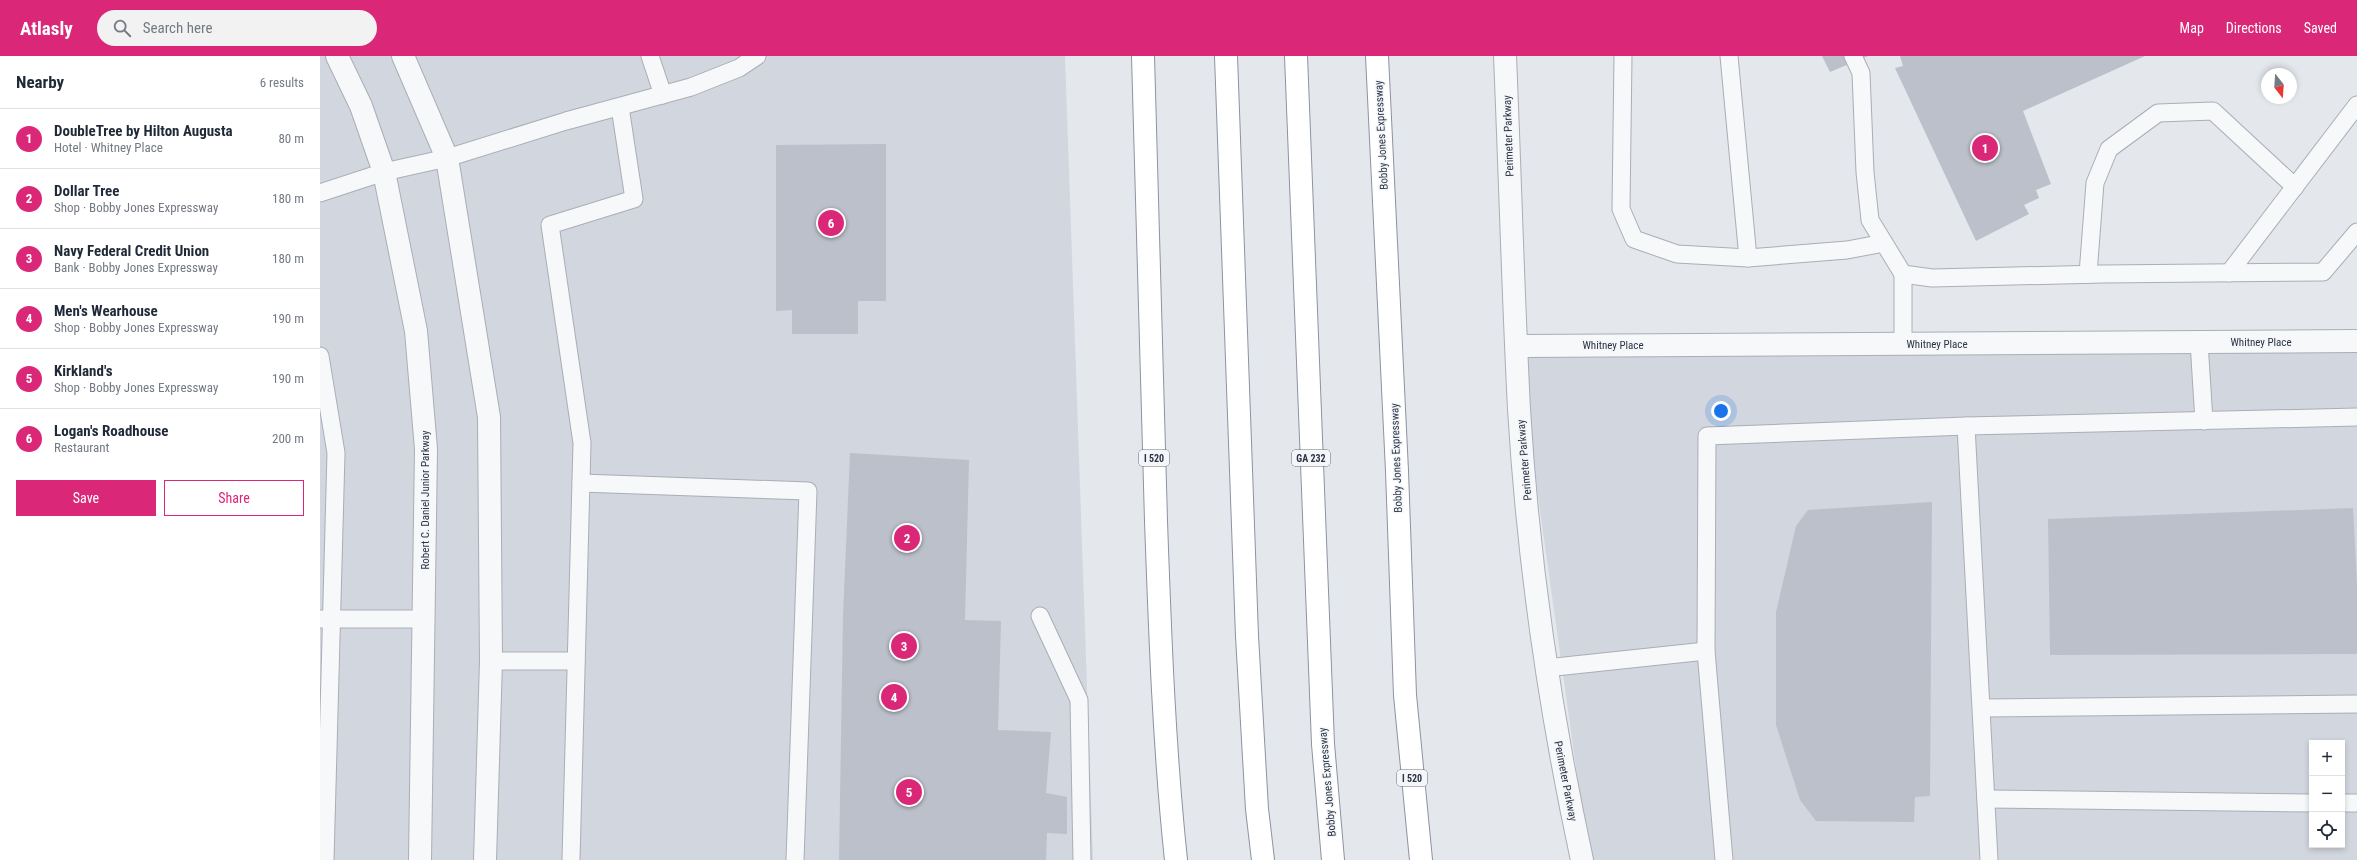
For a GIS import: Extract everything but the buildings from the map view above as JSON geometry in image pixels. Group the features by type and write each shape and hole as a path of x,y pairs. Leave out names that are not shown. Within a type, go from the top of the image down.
{"highway":[{"name":"I 520","path":"1143,56 1150,357 1160,636 1170,803 1176,860"},
{"path":"1226,56 1247,636 1257,809 1263,860"},
{"name":"Bobby Jones Expressway","path":"1296,56 1323,736 1333,860"},
{"name":"Bobby Jones Expressway","path":"1377,56 1397,471 1405,695 1421,860"}],"street":[{"name":"Robert C. Daniel Junior Parkway","path":"337,56 361,106 384,172 416,331 426,449 425,619 420,860"},
{"path":"403,56 447,158 489,417 491,661 485,860"},
{"name":"Perimeter Parkway","path":"1505,56 1520,410 1528,516 1546,668 1582,860"},
{"name":"Whitney Place","path":"1517,346 2357,342"}],"lane":[{"path":"650,56 663,95"},
{"path":"320,193 384,172 447,158 566,121 690,87 739,68 757,56"},
{"path":"1623,56 1621,209 1634,239 1677,254 1748,258 1847,250 1884,243"},
{"path":"1729,56 1748,258"},
{"path":"1853,56 1861,73 1865,172 1870,220 1903,274 1903,344"},
{"path":"2229,273 2357,105"},
{"path":"571,860 582,442 550,225 634,199 620,107"},
{"path":"2088,274 2095,182 2109,149 2158,113 2213,111 2295,187"},
{"path":"1903,274 1932,278 2088,274 2323,272 2357,232"},
{"path":"2199,342 2204,421"},
{"path":"320,356 336,453 326,620 325,860"},
{"path":"1724,860 1706,651 1707,436 1966,426 2357,417"},
{"path":"1966,426 1989,860"},
{"path":"581,482 808,491 795,860"},
{"path":"1040,616 1078,700 1082,860"},
{"path":"326,620 425,619"},
{"path":"1546,668 1706,651"},
{"path":"491,661 576,661"},
{"path":"1982,708 2357,704"},
{"path":"1986,799 2309,803"},
{"path":"2345,803 2357,803"}],"shaded area":[{"path":"320,56 1065,56 1093,860 320,860"},
{"path":"2357,341 2357,860 1589,860 1517,346"}],"place":[{"name":"DoubleTree by Hilton Augusta","path":"1985,148"},
{"name":"Logan's Roadhouse","path":"831,223"},
{"name":"Dollar Tree","path":"907,538"},
{"name":"Navy Federal Credit Union","path":"904,646"},
{"name":"Men's Wearhouse","path":"894,697"},
{"name":"Kirkland's","path":"909,792"}]}
